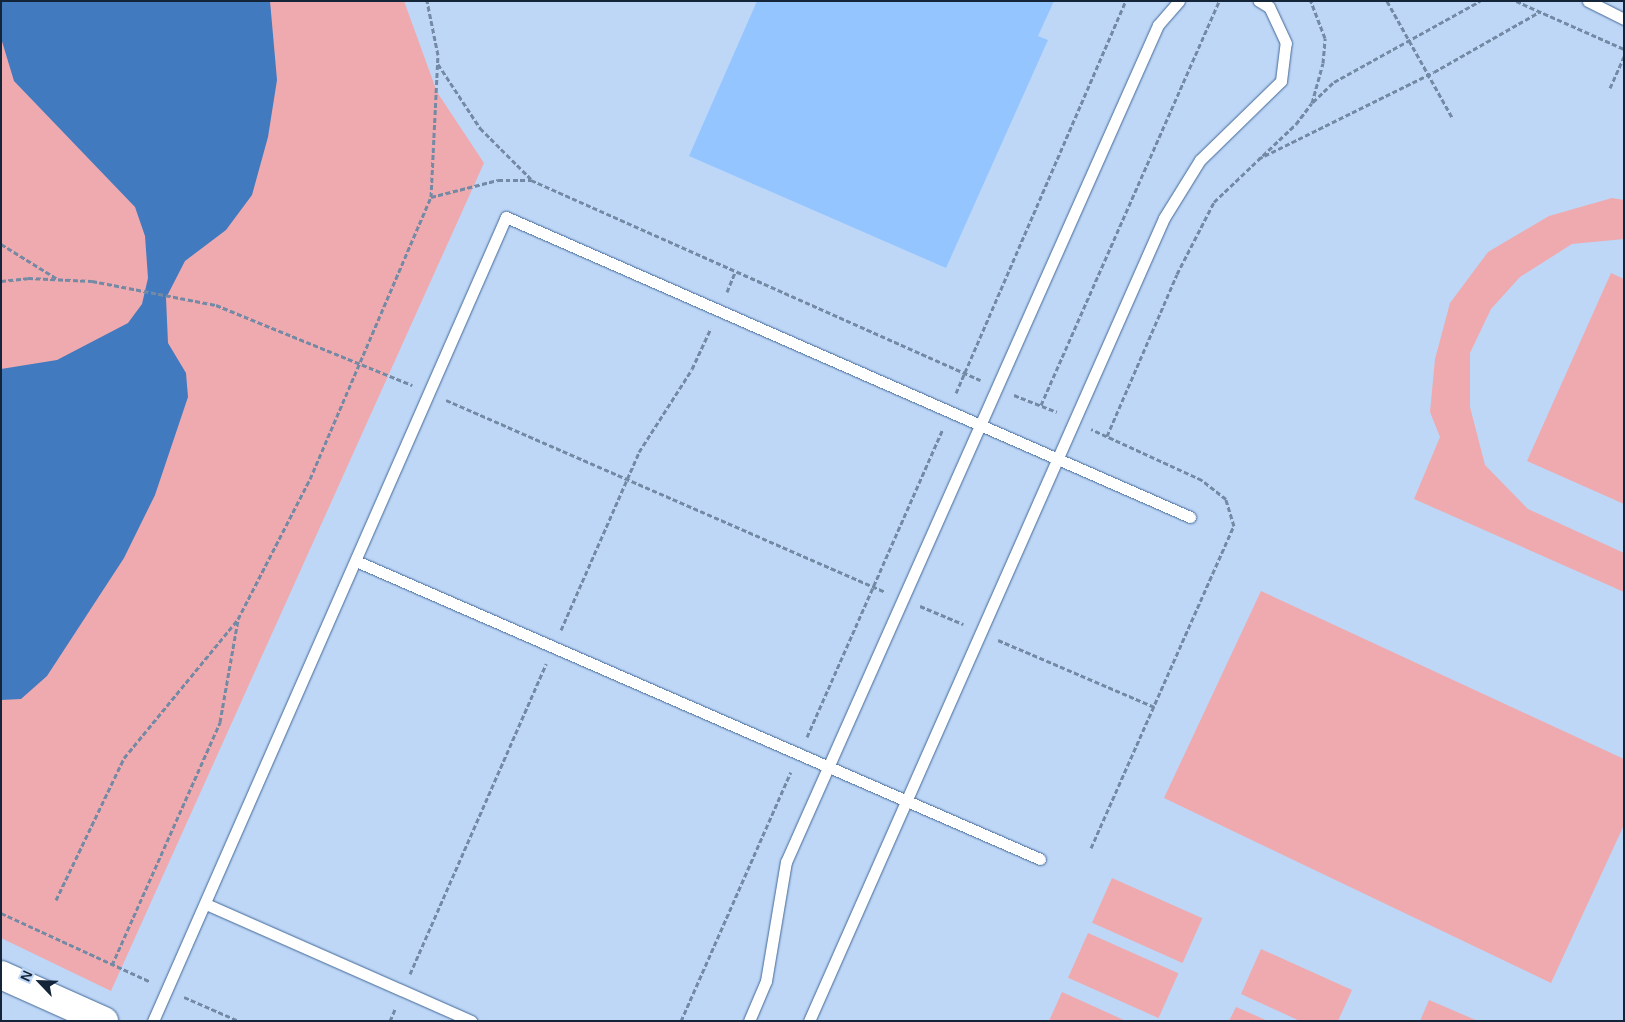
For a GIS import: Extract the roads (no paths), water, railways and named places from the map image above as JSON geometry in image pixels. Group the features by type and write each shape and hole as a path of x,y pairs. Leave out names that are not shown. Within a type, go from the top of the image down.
{"main road":[{"path":"1,975 104,1021"}],"lane":[{"path":"749,1021 766,981 786,862 830,769 1158,25 1179,1"},
{"path":"809,1021 983,633 1059,460 1074,420 1178,190 1200,160 1270,97 1281,81 1286,43 1269,8 1259,1"},
{"path":"1588,1 1624,19"},
{"path":"153,1021 506,217 1190,517"},
{"path":"356,561 1040,859"},
{"path":"206,904 471,1021"}],"water":[{"path":"1,1 270,1 277,80 268,137 252,195 226,230 185,261 166,298 168,343 186,373 188,397 155,495 124,558 47,676 21,699 1,700 1,369 57,360 128,323 142,304 148,278 145,236 135,207 14,81 1,38"}]}
